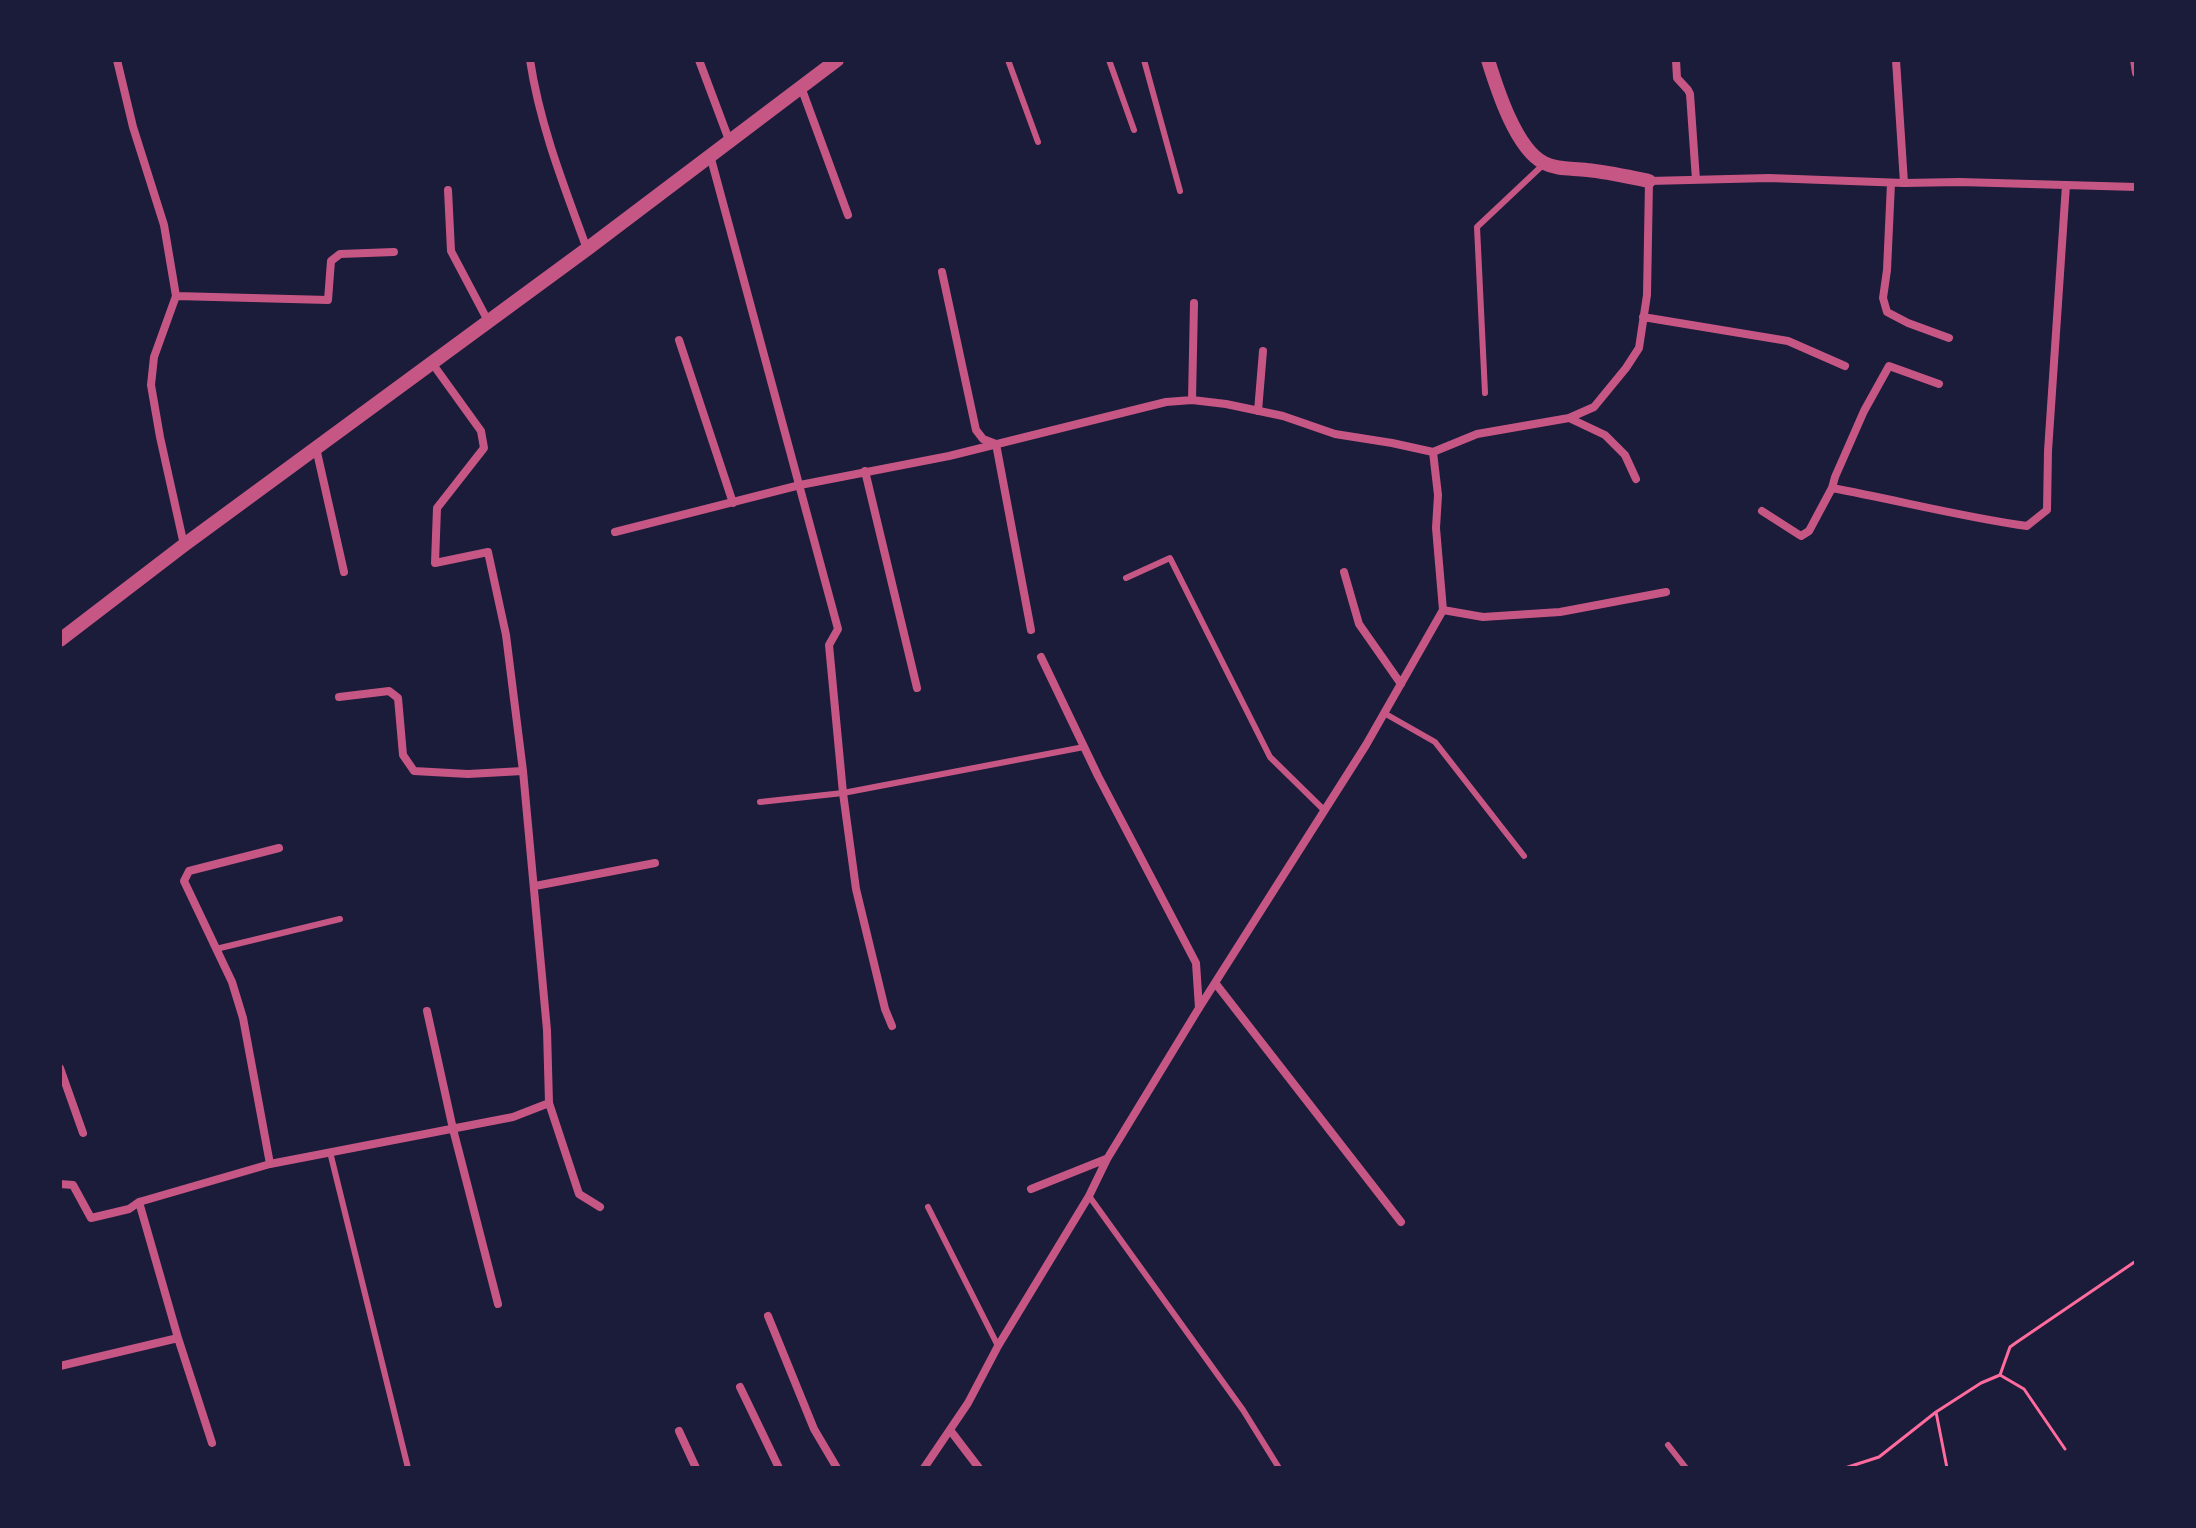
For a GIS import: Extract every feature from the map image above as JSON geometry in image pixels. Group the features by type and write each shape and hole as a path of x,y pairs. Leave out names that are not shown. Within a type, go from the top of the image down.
{"street":[{"path":"117,60 133,127 164,225 176,296 154,357 151,385 184,545"},
{"path":"530,60 548,142 587,249"},
{"path":"699,60 729,140"},
{"path":"60,640 837,60"},
{"path":"1488,60 1523,145 1545,163 1563,169 1589,170 1649,181 1769,178 2136,187"},
{"path":"1676,60 1677,78 1690,94 1696,180"},
{"path":"1896,60 1904,183"},
{"path":"2134,60 2136,73"},
{"path":"801,87 848,215"},
{"path":"710,155 838,629 829,645 856,889 885,1009 892,1026"},
{"path":"615,532 800,485 949,456 1166,402 1192,400 1226,404 1283,416 1335,434 1433,452 1477,434 1569,418 1594,407 1639,348 1647,295 1649,181"},
{"path":"1891,183 1883,298 1887,312 1949,338"},
{"path":"1832,488 1979,520 2027,526 2047,510 2048,451 2066,185"},
{"path":"448,190 451,251 488,321"},
{"path":"176,296 328,300 331,261 340,254 394,252"},
{"path":"942,272 976,430 983,439 996,444"},
{"path":"1192,400 1194,303"},
{"path":"1643,317 1788,341 1845,366"},
{"path":"679,340 733,503"},
{"path":"1258,411 1263,351"},
{"path":"432,363 481,431 484,448 437,508 435,563 488,552 506,635 523,771 547,1030 549,1103 579,1194 600,1207"},
{"path":"1762,511 1801,536 1809,531 1832,488 1864,411 1889,366 1939,384"},
{"path":"1569,418 1605,435 1625,455 1636,479"},
{"path":"996,444 1031,630"},
{"path":"316,448 344,572"},
{"path":"924,1468 968,1403 998,1346 1089,1196 1107,1159 1325,811 1443,610 1433,452"},
{"path":"865,471 917,688"},
{"path":"1344,572 1359,624 1401,684"},
{"path":"1443,610 1483,617 1560,612 1666,592"},
{"path":"1041,657 1196,963 1199,1008"},
{"path":"339,697 389,691 398,698 403,755 414,771 468,774 523,771"},
{"path":"270,1164 243,1018 232,982 184,881 189,871 279,848"},
{"path":"535,886 655,863"},
{"path":"1216,984 1401,1222"},
{"path":"427,1011 453,1129 498,1304"},
{"path":"60,1068 83,1133"},
{"path":"60,1184 73,1185 91,1218 270,1164 513,1117 549,1103"},
{"path":"1031,1189 1107,1159"},
{"path":"139,1202 212,1443"},
{"path":"768,1316 814,1429 837,1468"},
{"path":"60,1366 178,1338"},
{"path":"740,1387 779,1468"},
{"path":"950,1430 979,1468"},
{"path":"679,1431 696,1468"}],"lane":[{"path":"1008,60 1038,142"},
{"path":"1109,60 1134,130"},
{"path":"1144,60 1180,191"},
{"path":"1485,393 1477,227 1545,163"},
{"path":"1126,578 1170,558 1270,757 1325,811"},
{"path":"1384,713 1435,742 1524,856"},
{"path":"760,802 843,793 1084,747"},
{"path":"216,949 340,919"},
{"path":"330,1152 408,1468"},
{"path":"1089,1196 1243,1410 1279,1468"},
{"path":"928,1207 998,1346"},
{"path":"1668,1445 1686,1468"}],"path":[{"path":"1845,1468 1879,1457 1936,1412 1981,1383 2000,1375 2010,1347 2136,1261"},
{"path":"2000,1375 2024,1389 2065,1449"},
{"path":"1936,1412 1947,1468"}]}
